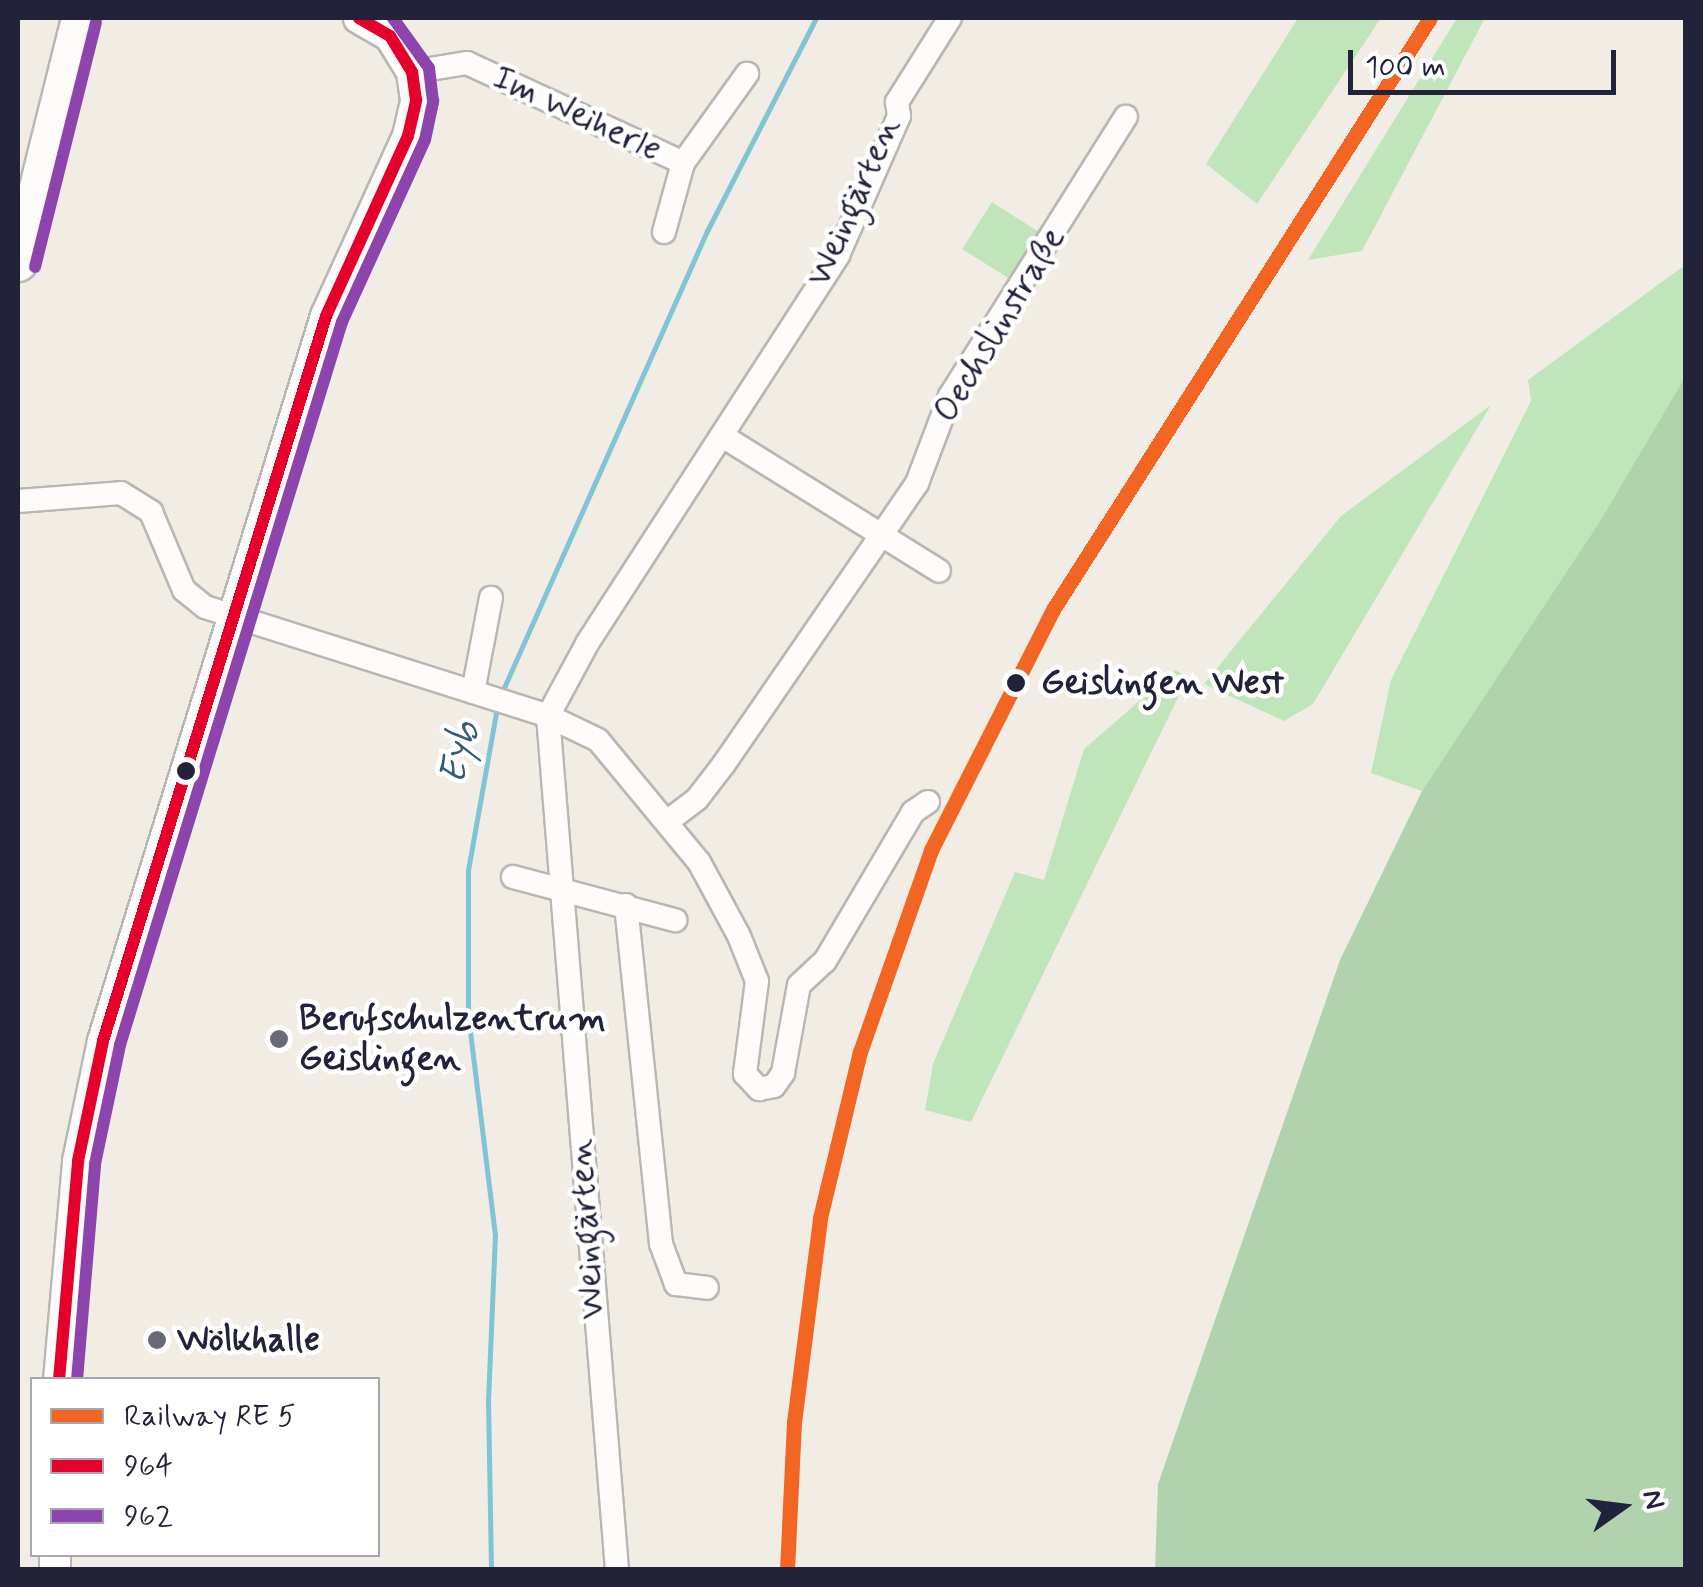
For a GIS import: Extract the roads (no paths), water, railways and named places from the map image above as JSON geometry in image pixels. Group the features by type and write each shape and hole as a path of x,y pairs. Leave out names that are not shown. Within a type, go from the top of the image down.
{"main road":[{"path":"18,263 79,18"},
{"path":"59,1377 78,1160 103,1040 326,316 408,136 416,100 412,72 390,36 359,18"}],"street":[{"name":"Weingärten","path":"617,1570 562,887 540,714 724,437 838,256 900,116 897,102 950,18"},
{"name":"Im Weiherle","path":"412,72 467,63 683,163"},
{"name":"Im Weiherle","path":"664,232 683,163 747,74"},
{"name":"Oechslinstraße","path":"668,821 697,799 724,764 917,483 950,396 1126,117"},
{"path":"724,437 939,571"},
{"path":"18,501 122,494 140,502 165,536 184,590 231,615 540,714 598,740 699,862 758,980 745,1074 758,1089 774,1086 783,1073 799,986 825,962 912,812 928,802"},
{"path":"478,694 492,598"},
{"path":"513,877 675,920"},
{"name":"Weingärten","path":"626,905 661,1244 676,1284 707,1288"}],"waterway":[{"name":"Eyb","path":"502,692 707,231 816,18"},
{"name":"Eyb","path":"491,1570 488,1401 495,1235 468,1014 468,870 497,707"}],"place":[{"name":"Geislingen West","path":"1016,683"},
{"name":"Berufschulzentrum Geislingen","path":"279,1039"},
{"name":"Wölkhalle","path":"157,1340"}]}
